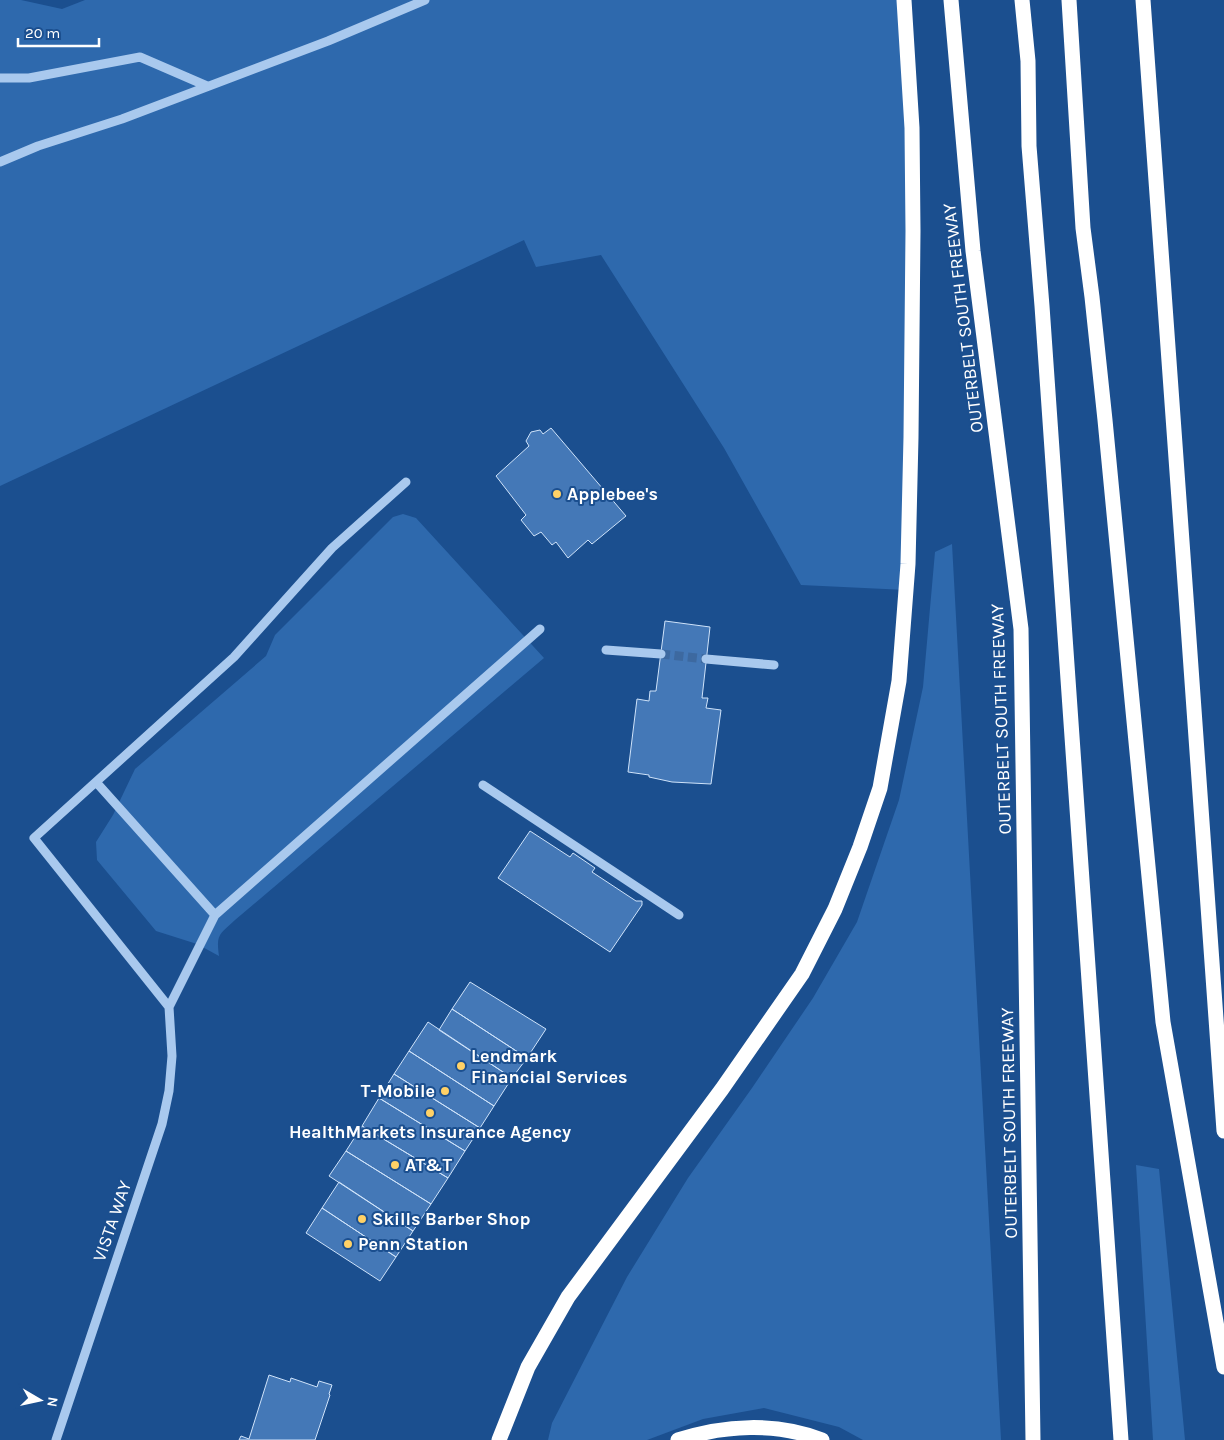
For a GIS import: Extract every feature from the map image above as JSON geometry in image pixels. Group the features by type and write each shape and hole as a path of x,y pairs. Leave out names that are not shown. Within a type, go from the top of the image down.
{"highway":[{"path":"499,1440 528,1367 568,1298 722,1089 802,974 835,909 860,847 880,788 899,681 908,564 913,213 912,128 904,0"},
{"name":"OUTERBELT SOUTH FREEWAY","path":"951,0 973,251 1021,629 1033,1440"},
{"path":"1022,0 1028,61 1029,146 1042,306 1121,1440"},
{"path":"1069,0 1083,228 1105,420 1163,1022 1224,1367"},
{"path":"1143,0 1224,1131"},
{"path":"678,1440 696,1434 734,1428 769,1429 809,1435 822,1440"}],"street":[{"path":"0,162 38,146 122,119 328,42 425,0"},
{"path":"0,78 28,78 140,57 207,86"},
{"path":"406,482 332,548 234,657 34,838 169,1008 215,915 540,629"},
{"path":"606,650 661,654"},
{"path":"706,659 774,665"},
{"path":"96,782 215,915"},
{"path":"483,785 679,915"},
{"name":"VISTA WAY","path":"56,1440 162,1124 169,1091 172,1056 169,1008"}],"shaded area":[{"path":"0,0 21,0 62,9 85,0 904,0 912,128 906,590 801,585 724,448 601,255 536,267 524,240 0,486"},
{"path":"403,514 416,518 544,658 225,929 220,935 218,943 219,956 197,944 156,931 97,860 96,842 113,815 135,769 266,656 275,635 393,517"},
{"path":"952,544 1001,1440 863,1440 839,1427 764,1408 703,1419 647,1440 548,1440 552,1423 627,1277 688,1178 813,998 857,922 899,800 923,687 935,552"},
{"path":"1136,1165 1159,1169 1185,1440 1153,1440"}],"building":[{"path":"551,428 626,516 592,544 588,540 568,558 556,542 552,545 541,532 534,536 521,520 526,515 496,476 529,446 526,441 531,432 540,430 543,434"},
{"path":"665,621 710,627 702,698 708,698 706,708 721,710 711,784 672,782 649,777 649,775 628,772 637,699 649,701 650,691 656,691"},
{"path":"530,831 570,857 573,853 595,868 592,872 636,901 642,901 642,905 610,952 498,878"},
{"path":"470,982 546,1029 527,1058 452,1009"},
{"path":"452,1009 527,1058 512,1078 439,1030"},
{"path":"428,1022 512,1078 494,1106 409,1051"},
{"path":"409,1051 494,1106 480,1128 394,1074"},
{"path":"394,1074 480,1128 465,1151 379,1098"},
{"path":"379,1098 465,1151 448,1178 362,1126"},
{"path":"362,1126 448,1178 431,1204 346,1151"},
{"path":"346,1151 431,1204 413,1231 329,1176"},
{"path":"339,1182 413,1231 396,1257 322,1208"},
{"path":"322,1208 396,1257 380,1281 306,1233"},
{"path":"269,1375 290,1382 291,1378 317,1387 319,1381 332,1385 315,1440 239,1440 241,1436 249,1439"}],"tunnel":[{"path":"661,654 706,659"}],"place":[{"name":"Applebee's","path":"557,494"},
{"name":"Lendmark Financial Services","path":"461,1066"},
{"name":"T-Mobile","path":"445,1091"},
{"name":"HealthMarkets Insurance Agency","path":"430,1113"},
{"name":"AT&T","path":"395,1165"},
{"name":"Skills Barber Shop","path":"362,1219"},
{"name":"Penn Station","path":"348,1244"}]}
